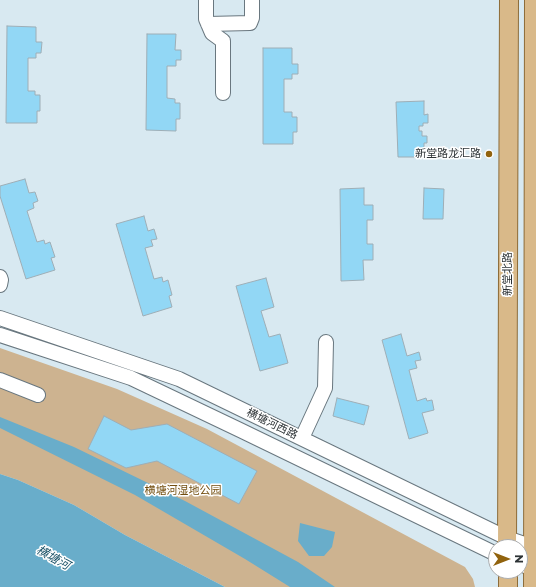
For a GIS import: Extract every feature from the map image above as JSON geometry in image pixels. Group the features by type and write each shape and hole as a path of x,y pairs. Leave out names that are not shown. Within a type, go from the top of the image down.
{"main road":[{"name":"新堂北路","path":"507,539 509,0"},
{"path":"533,587 530,567 535,547 534,0"}],"street":[{"path":"206,0 206,19 212,33 222,41 223,93"},
{"path":"208,24 250,23 252,18 252,0"},
{"path":"0,277 0,285"},
{"name":"横塘河西路","path":"0,318 179,379 302,438 501,539"},
{"name":"横塘河西路","path":"0,334 131,378 488,550"},
{"path":"302,438 325,388 326,342"},
{"path":"0,380 38,395"}],"green space":[{"name":"横塘河湿地公园","path":"0,348 117,389 207,429 465,567 473,579 475,587 225,587 125,535 74,505 18,480 0,474"}],"water":[{"path":"0,417 74,447 185,501 298,562 335,587 290,587 135,495 0,428"},
{"name":"横塘河","path":"0,474 18,480 74,505 125,535 225,587 0,587"},
{"path":"300,523 335,532 332,547 324,556 309,556 298,541"}],"building":[{"path":"7,26 36,27 36,42 42,42 41,53 36,53 36,58 28,58 28,91 35,91 35,95 40,95 40,111 37,111 37,123 6,123"},
{"path":"147,34 176,34 175,50 181,50 181,60 176,60 176,66 167,66 167,98 175,99 175,103 180,103 180,119 176,119 176,131 146,130"},
{"path":"263,48 292,48 292,64 298,64 298,74 292,74 292,79 284,79 284,112 292,112 292,117 297,117 297,132 293,132 293,144 263,144"},
{"path":"424,101 424,115 428,114 428,123 423,123 423,126 419,126 419,131 422,131 422,136 427,136 427,143 424,143 424,157 398,157 396,102"},
{"path":"25,179 29,193 35,192 38,201 33,203 34,208 27,211 37,242 44,240 45,244 50,242 55,257 51,258 55,270 26,279 0,196 0,186"},
{"path":"364,188 364,205 373,205 373,220 367,220 367,244 373,244 373,260 363,260 364,280 341,281 340,189"},
{"path":"424,188 444,189 443,219 423,219"},
{"path":"144,216 148,231 154,229 157,239 151,240 153,246 145,248 154,279 162,277 163,282 168,280 172,295 169,296 172,307 143,316 116,224"},
{"path":"266,278 274,307 261,311 269,337 280,334 288,363 260,371 236,286"},
{"path":"401,334 407,356 419,352 421,360 415,361 417,368 409,370 417,401 426,398 427,401 432,400 434,410 422,413 428,433 409,439 382,340"},
{"path":"337,398 369,406 364,425 333,416"},
{"path":"104,416 131,430 167,424 257,471 239,504 157,461 126,468 88,449"}],"place":[{"name":"新堂路龙汇路","path":"489,154"}]}
